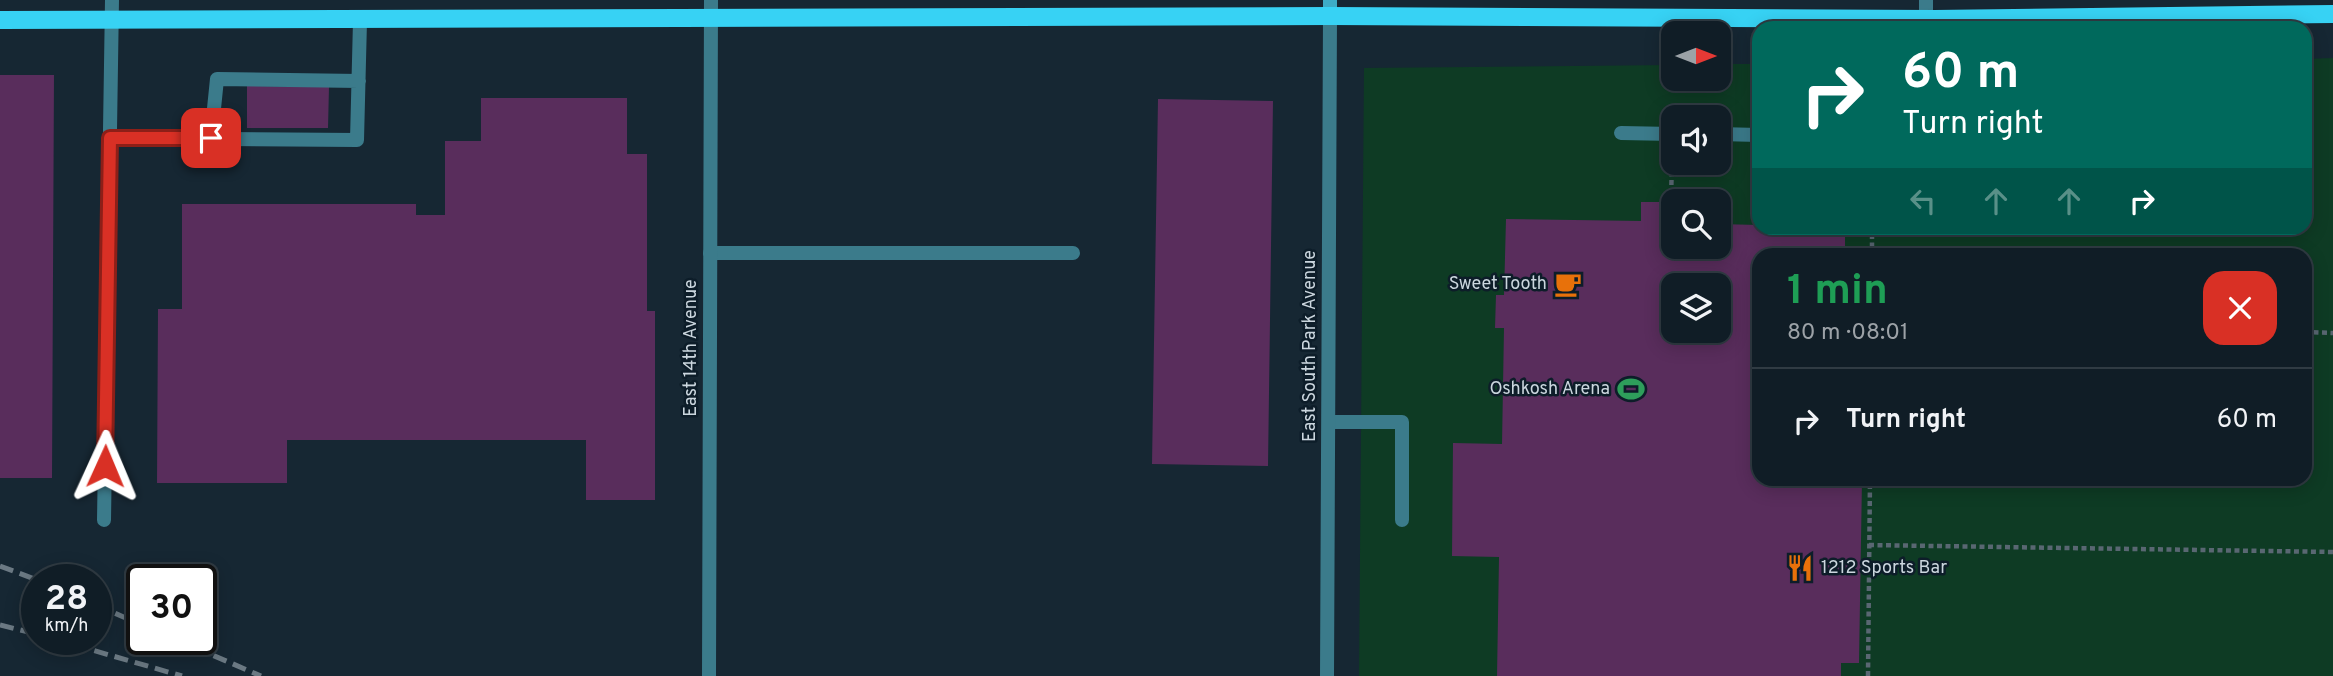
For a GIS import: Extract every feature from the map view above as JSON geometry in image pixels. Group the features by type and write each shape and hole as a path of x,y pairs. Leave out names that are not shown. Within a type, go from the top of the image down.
{"main road":[{"path":"0,20 711,19 1330,8 1888,21"},
{"path":"1981,21 2333,14"}],"street":[{"path":"104,520 112,0"},
{"name":"East 14th Avenue","path":"709,676 711,0"},
{"path":"1926,0 1931,21"},
{"name":"East South Park Avenue","path":"1327,676 1330,8"},
{"path":"110,138 357,139 360,21"},
{"path":"211,138 217,79 359,80"},
{"path":"1621,133 1661,134"},
{"path":"1731,134 1752,135"},
{"path":"710,253 1073,253"},
{"path":"1329,422 1402,422 1402,520"}],"path":[{"path":"2312,332 2333,333"},
{"path":"1868,676 1870,486"},
{"path":"1869,545 2333,552"}],"green space":[{"path":"2333,58 2333,676 1359,676 1364,68 1661,65 1661,91 1731,91 1731,64 1752,64 1752,235 2312,235 2312,59"}],"building":[{"path":"0,75 54,75 52,478 0,478"},
{"path":"247,86 329,87 328,128 247,128"},
{"path":"481,98 627,98 627,154 647,154 647,311 655,311 655,500 586,500 586,440 287,440 287,483 157,483 158,309 182,309 182,204 416,204 416,215 445,215 445,141 481,141"},
{"path":"1158,99 1273,101 1268,466 1152,464"},
{"name":"Oshkosh Arena","path":"1641,202 1661,202 1661,259 1731,259 1731,224 1752,225 1752,235 1845,235 1845,248 1752,248 1752,486 1862,486 1859,663 1841,663 1841,676 1497,676 1499,557 1452,556 1453,443 1502,444 1504,328 1495,328 1496,295 1504,295 1506,219 1641,221"}],"railway":[{"path":"0,566 21,574"},
{"path":"112,612 126,618"},
{"path":"0,625 21,630"},
{"path":"109,655 182,676"},
{"path":"212,655 261,676"}],"place":[{"name":"Sweet Tooth","path":"1568,284"},
{"name":"Oshkosh Arena","path":"1631,389"},
{"name":"1212 Sports Bar","path":"1800,568"}],"route":[{"path":"105,466 110,138 211,138"}]}
